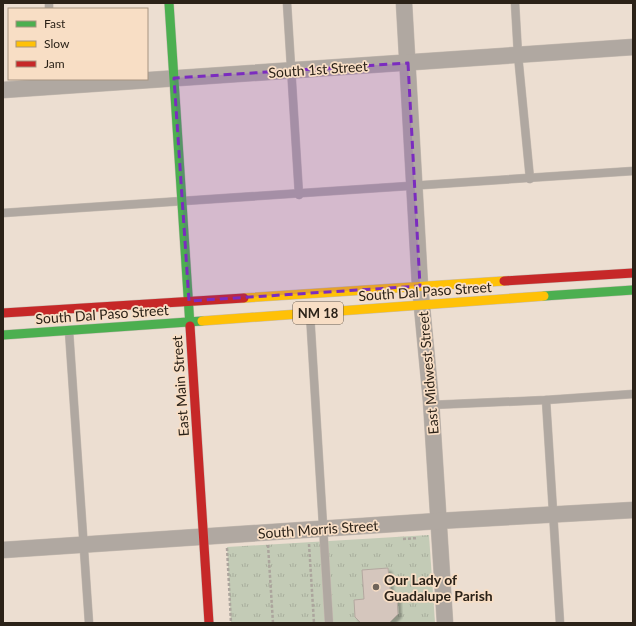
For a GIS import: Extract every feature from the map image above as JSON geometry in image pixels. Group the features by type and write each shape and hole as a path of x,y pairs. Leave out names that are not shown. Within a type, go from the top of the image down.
{"main road":[{"name":"East Main Street","path":"169,3 209,623"},
{"name":"South Dal Paso Street","path":"3,314 633,273"},
{"name":"South Dal Paso Street","path":"3,335 633,290"}],"street":[{"name":"East Midwest Street","path":"404,3 420,286 431,405 445,623"},
{"name":"South 1st Street","path":"148,79 633,47"},
{"name":"South 1st Street","path":"3,90 53,83 126,80"},
{"name":"South Morris Street","path":"3,550 438,521 633,510"}],"lane":[{"path":"287,3 299,195"},
{"path":"516,3 518,55 530,179"},
{"path":"3,214 299,195 633,171"},
{"path":"310,314 322,529 329,623"},
{"path":"68,330 89,623"},
{"path":"431,405 546,400 633,394"},
{"path":"546,400 552,515 560,623"}],"path":[{"path":"403,540 418,538"},
{"path":"309,542 314,623"},
{"path":"268,545 273,623"},
{"path":"227,547 231,623"}],"highlighted area":[{"path":"408,63 420,286 189,301 174,78"}],"green space":[{"path":"429,535 435,623 231,623 227,547"}],"building":[{"name":"Our Lady of Guadalupe Parish","path":"388,568 391,597 397,597 398,614 389,623 361,623 355,617 354,600 364,599 362,570"}],"traffic: fast":[{"path":"169,3 190,326"},
{"path":"544,296 633,290"},
{"path":"3,335 202,321"}],"traffic: slow":[{"path":"244,298 504,281"},
{"path":"202,321 544,296"}],"traffic: jam":[{"path":"504,281 633,273"},
{"path":"3,313 244,298"},
{"path":"190,326 209,623"}],"place":[{"name":"Our Lady of Guadalupe Parish","path":"376,587"}]}
